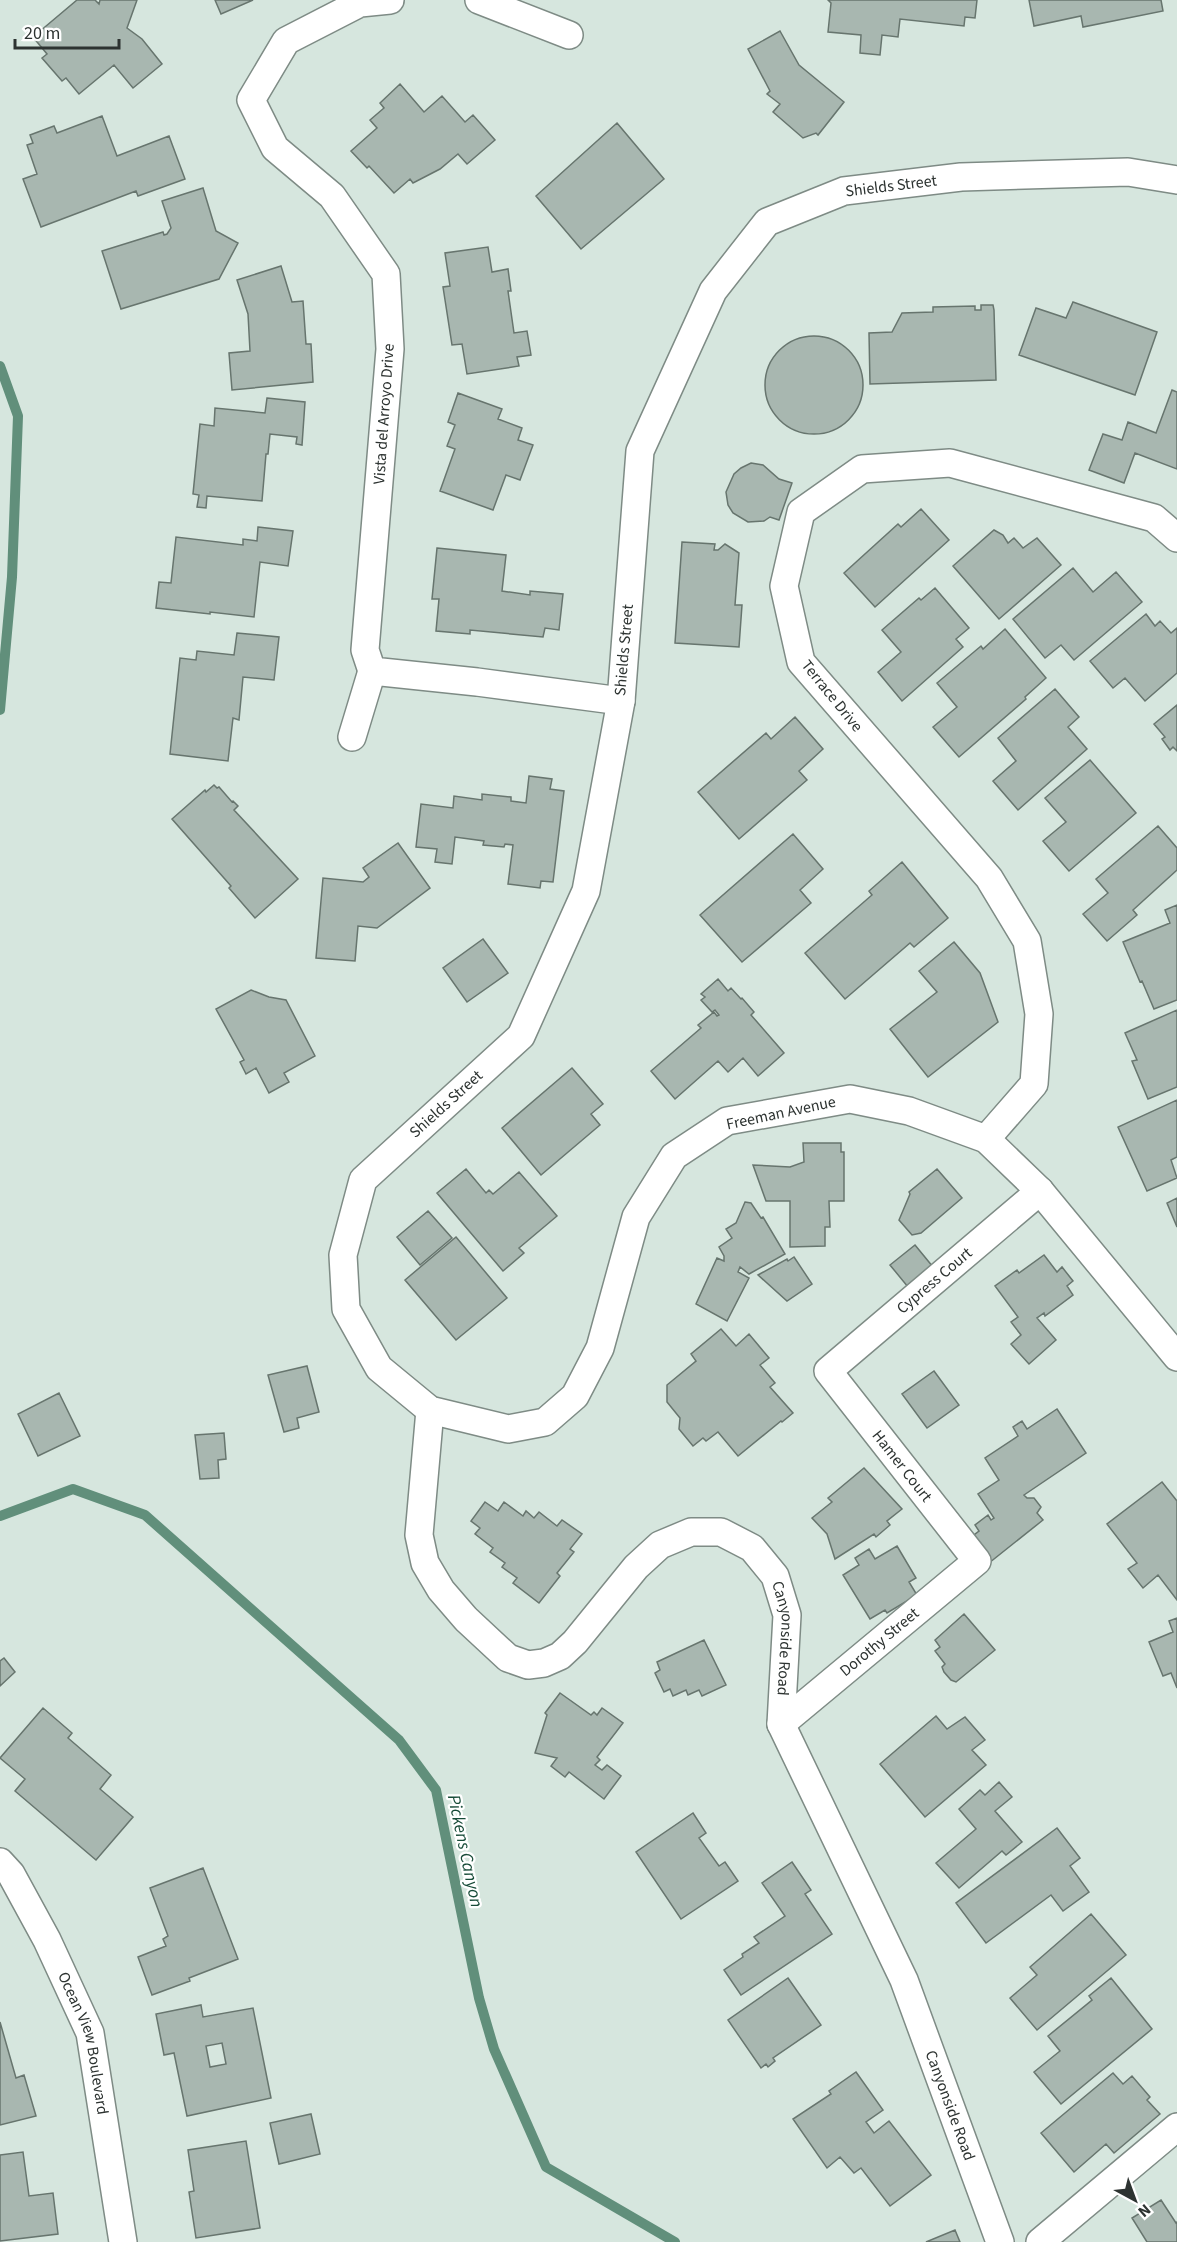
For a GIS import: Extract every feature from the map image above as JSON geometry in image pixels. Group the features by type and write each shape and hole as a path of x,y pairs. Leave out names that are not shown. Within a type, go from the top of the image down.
{"street":[{"name":"Vista del Arroyo Drive","path":"372,671 365,650 390,349 386,274 332,196 275,148 251,100 286,41 360,3 390,0"},
{"path":"479,0 569,35"},
{"name":"Shields Street","path":"430,1410 379,1368 346,1309 343,1254 363,1180 521,1036 586,891 621,701 640,451 712,291 766,222 844,191 961,177 1128,172 1177,180"},
{"name":"Terrace Drive","path":"986,1139 1034,1084 1039,1014 1027,940 989,878 801,662 784,586 801,512 862,469 950,463 1155,518 1177,538"},
{"path":"352,737 372,671 396,672 621,701"},
{"name":"Freeman Avenue","path":"430,1410 508,1429 546,1422 575,1396 600,1348 636,1217 674,1156 727,1121 850,1099 909,1111 986,1139 1040,1191 1177,1357"},
{"name":"Cypress Court","path":"828,1371 1040,1191"},
{"name":"Hamer Court","path":"828,1371 977,1561"},
{"name":"Canyonside Road","path":"430,1410 419,1535 425,1563 441,1590 508,1658 528,1665 544,1664 560,1656 575,1642 636,1567 660,1545 692,1532 721,1532 752,1548 775,1576 787,1615 781,1724 904,1980 1000,2242"},
{"name":"Dorothy Street","path":"781,1724 977,1561"},
{"name":"Ocean View Boulevard","path":"0,1862 11,1874 47,1940 90,2033 123,2242"},
{"path":"1040,2242 1177,2127"}],"building":[{"path":"77,0 95,0 99,4 100,0 137,0 127,28 142,39 162,64 133,88 114,65 79,94 66,78 62,81 42,58 47,54 33,37"},
{"path":"215,0 253,0 221,14"},
{"path":"828,0 977,0 975,18 965,17 964,26 900,19 898,37 882,35 880,55 860,53 861,35 828,32 831,3"},
{"path":"1029,0 1161,0 1163,11 1083,27 1081,16 1034,26"},
{"path":"780,31 799,65 844,102 818,135 816,133 803,138 773,112 780,104 767,94 770,91 748,49"},
{"path":"400,84 424,112 442,96 465,122 473,115 495,140 467,164 458,154 440,169 413,183 410,179 394,193 369,166 367,168 351,151 377,128 370,120 384,108 380,103"},
{"path":"102,116 117,156 169,136 185,179 138,196 136,191 41,227 23,179 37,174 27,145 33,143 30,135 54,126 57,133"},
{"path":"617,123 664,179 581,249 536,196"},
{"path":"203,188 216,231 238,243 219,279 121,309 102,251 163,232 164,235 167,234 171,228 162,201"},
{"path":"488,247 492,272 508,269 511,291 508,291 514,333 527,331 531,355 517,357 519,366 467,374 462,344 452,345 443,287 450,286 445,253"},
{"path":"281,266 292,302 303,301 306,344 311,344 313,382 232,390 229,353 250,351 248,314 237,280"},
{"path":"1073,302 1157,332 1135,395 1019,355 1036,308 1066,318"},
{"path":"981,305 993,305 994,310 996,380 870,384 869,333 892,332 902,313 933,312 933,307 975,306 975,310 981,310"},
{"path":"814,336 833,340 849,350 859,366 863,385 859,404 849,420 833,430 814,434 795,430 779,420 769,404 765,385 769,366 779,350 795,340"},
{"path":"1172,390 1177,392 1177,469 1135,453 1124,483 1089,470 1103,434 1122,440 1128,422 1156,433"},
{"path":"458,393 502,409 498,419 522,428 518,440 533,445 520,480 506,475 493,510 440,491 455,449 447,446 455,425 448,422"},
{"path":"267,398 305,402 302,445 296,444 297,437 270,434 262,501 207,496 206,508 197,507 199,495 193,494 200,424 214,426 215,408 265,413"},
{"path":"751,463 763,465 779,479 792,483 779,520 770,517 764,521 748,522 733,513 728,505 726,492 734,474"},
{"path":"921,509 949,540 875,607 844,573 898,524 901,527"},
{"path":"258,527 293,531 288,566 260,562 254,617 156,608 159,582 171,583 176,537 243,545 243,539 257,541"},
{"path":"994,530 1003,535 1008,543 1014,538 1023,548 1037,538 1061,565 999,619 953,566"},
{"path":"682,542 715,544 714,550 718,550 725,544 739,553 735,605 742,605 739,647 675,643"},
{"path":"437,548 506,555 502,591 530,595 530,591 563,594 559,630 545,628 543,637 470,630 470,634 436,631 439,599 432,599"},
{"path":"1073,568 1093,592 1116,572 1142,602 1074,660 1061,645 1045,658 1013,619"},
{"path":"935,588 969,628 956,639 963,647 902,701 878,672 901,652 882,630 919,598 921,600"},
{"path":"1146,614 1155,626 1160,621 1171,633 1177,628 1177,673 1145,701 1125,678 1113,688 1090,661"},
{"path":"1005,629 1046,678 1025,697 1026,699 959,757 933,727 957,707 937,683 981,646 983,649"},
{"path":"237,633 279,637 274,680 243,677 239,720 233,718 228,761 170,754 180,658 196,660 197,651 234,655"},
{"path":"1055,689 1079,717 1068,727 1087,749 1018,810 993,781 1016,761 998,738"},
{"path":"1177,705 1177,751 1173,747 1170,750 1162,739 1165,737 1154,724"},
{"path":"795,717 823,749 799,771 807,780 739,839 698,792 766,733 771,739"},
{"path":"1090,760 1136,813 1069,871 1043,841 1066,822 1045,798"},
{"path":"529,776 552,779 550,789 564,791 553,882 541,881 540,888 508,884 513,845 505,844 504,847 483,845 484,841 455,837 452,864 435,862 437,849 416,847 421,804 453,808 454,796 482,800 482,794 511,797 511,801 526,803"},
{"path":"214,785 238,806 234,810 298,879 255,918 229,888 231,886 172,819"},
{"path":"1158,826 1177,848 1177,870 1133,910 1137,915 1107,941 1083,914 1108,893 1096,879"},
{"path":"793,834 823,869 800,890 811,903 742,962 700,915"},
{"path":"398,843 430,888 377,928 358,926 355,961 316,958 323,878 363,882 369,877 363,868"},
{"path":"902,862 948,918 914,947 910,943 845,999 805,953 872,895 869,891"},
{"path":"1177,905 1177,1000 1154,1009 1123,942 1170,923 1165,910"},
{"path":"483,939 508,973 467,1002 443,968"},
{"path":"954,942 980,973 998,1022 928,1077 890,1029 937,992 919,971"},
{"path":"718,979 728,991 731,988 742,998 754,1012 751,1015 784,1053 758,1076 743,1058 728,1072 718,1061 675,1099 651,1071 701,1028 698,1025 714,1012 717,1016 719,1015 715,1010 712,1012 701,1000 705,997 701,994"},
{"path":"251,990 286,1000 315,1056 284,1073 289,1082 269,1093 256,1068 246,1074 240,1062 244,1060 216,1009"},
{"path":"1177,1010 1177,1087 1148,1099 1132,1061 1137,1060 1125,1033"},
{"path":"572,1068 603,1104 591,1114 600,1125 541,1175 502,1128"},
{"path":"1177,1100 1177,1157 1171,1160 1177,1178 1147,1191 1118,1127"},
{"path":"803,1143 841,1143 841,1152 844,1152 844,1201 829,1201 830,1227 825,1227 825,1246 790,1247 790,1201 766,1201 753,1165 790,1167 804,1162"},
{"path":"466,1169 486,1193 489,1190 493,1194 519,1172 557,1216 519,1248 524,1253 503,1271 437,1193"},
{"path":"937,1169 962,1198 921,1233 912,1235 899,1220 909,1192"},
{"path":"1177,1198 1177,1227 1167,1203"},
{"path":"745,1202 751,1203 761,1218 763,1217 785,1254 749,1274 740,1267 738,1272 749,1278 727,1321 696,1304 717,1258 724,1261 719,1247 732,1238 726,1229 736,1223"},
{"path":"428,1211 452,1238 420,1265 397,1237"},
{"path":"456,1237 507,1298 456,1340 405,1280"},
{"path":"915,1245 933,1267 908,1287 890,1265"},
{"path":"1044,1255 1057,1272 1062,1267 1073,1281 1067,1286 1073,1295 1045,1316 1044,1313 1037,1318 1056,1340 1029,1364 1011,1344 1021,1335 1011,1322 1018,1317 995,1286 1017,1270 1019,1273"},
{"path":"794,1257 812,1284 787,1301 758,1275"},
{"path":"721,1329 736,1346 749,1334 769,1358 760,1365 775,1383 770,1387 793,1413 738,1456 718,1432 706,1441 703,1438 693,1446 679,1429 680,1418 667,1402 667,1385 696,1361 691,1354"},
{"path":"307,1366 319,1412 297,1418 299,1428 284,1432 268,1375"},
{"path":"934,1371 959,1405 927,1428 902,1394"},
{"path":"59,1393 80,1436 38,1456 18,1414"},
{"path":"1057,1409 1086,1453 1024,1495 1027,1498 1034,1498 1041,1507 1037,1513 1043,1520 989,1563 970,1538 979,1531 975,1525 988,1515 991,1520 994,1518 978,1494 999,1480 985,1458 1018,1436 1013,1427 1022,1421 1027,1429"},
{"path":"224,1433 226,1459 218,1460 219,1478 200,1479 195,1435"},
{"path":"864,1468 902,1509 887,1521 890,1525 876,1537 874,1534 835,1559 827,1534 812,1518 832,1502 828,1498"},
{"path":"1162,1482 1177,1501 1177,1600 1158,1575 1143,1588 1128,1569 1137,1563 1107,1524"},
{"path":"485,1502 498,1511 504,1502 523,1516 526,1511 534,1518 539,1512 557,1526 562,1520 582,1534 570,1549 574,1552 557,1573 560,1576 539,1603 513,1583 517,1578 502,1567 505,1563 490,1552 493,1548 475,1534 480,1528 471,1521"},
{"path":"897,1546 916,1578 909,1582 917,1595 887,1613 885,1610 870,1619 843,1575 859,1565 855,1558 869,1549 875,1559"},
{"path":"964,1614 995,1650 956,1682 944,1672 942,1667 945,1664 935,1651 940,1647 935,1640"},
{"path":"1177,1618 1177,1688 1171,1673 1163,1676 1149,1642 1173,1632 1169,1621"},
{"path":"704,1640 726,1685 702,1696 699,1690 688,1695 686,1690 673,1696 670,1689 664,1692 655,1673 660,1670 657,1662"},
{"path":"4,1658 15,1672 0,1686 0,1661"},
{"path":"560,1693 591,1715 594,1712 597,1715 602,1708 623,1723 597,1757 600,1760 595,1765 602,1770 607,1765 621,1776 604,1799 569,1772 565,1777 551,1766 557,1758 535,1753 547,1715 545,1713"},
{"path":"43,1708 72,1733 68,1738 111,1775 100,1789 133,1817 96,1860 15,1791 25,1779 0,1758"},
{"path":"936,1716 947,1729 965,1717 985,1740 972,1750 986,1765 925,1817 880,1764"},
{"path":"999,1782 1012,1797 995,1811 1022,1842 1006,1855 1002,1851 959,1888 936,1863 976,1829 959,1809 980,1790 985,1795"},
{"path":"693,1813 706,1833 699,1838 719,1866 725,1862 738,1881 681,1919 636,1852"},
{"path":"1057,1828 1080,1858 1070,1866 1089,1892 1063,1911 1051,1895 986,1943 956,1903"},
{"path":"792,1862 811,1890 805,1894 832,1934 741,1995 724,1970 759,1943 754,1937 785,1916 762,1883"},
{"path":"203,1868 238,1959 152,1995 138,1957 166,1946 163,1939 168,1936 150,1888"},
{"path":"1091,1914 1126,1955 1037,2030 1010,1998 1037,1975 1030,1967"},
{"path":"788,1978 821,2025 773,2058 775,2061 768,2067 766,2064 761,2068 728,2020"},
{"path":"1111,1978 1152,2029 1061,2104 1034,2072 1060,2051 1048,2036 1092,2000 1089,1996"},
{"path":"201,2005 203,2017 253,2008 271,2098 187,2116 174,2053 164,2055 156,2014","holes":["222,2043 226,2064 210,2067 206,2046"]},
{"path":"0,2022 16,2078 24,2075 36,2116 0,2125"},
{"path":"856,2072 883,2110 866,2122 874,2133 889,2121 931,2175 890,2206 861,2168 854,2173 840,2157 827,2168 793,2119 831,2094 829,2091"},
{"path":"1113,2073 1123,2084 1132,2076 1150,2097 1147,2100 1160,2114 1114,2153 1106,2144 1074,2172 1041,2133"},
{"path":"311,2114 320,2154 279,2164 270,2123"},
{"path":"246,2141 260,2228 196,2238 189,2192 194,2191 188,2150"},
{"path":"23,2152 29,2196 53,2193 58,2234 0,2241 0,2155"},
{"path":"1161,2200 1177,2222 1177,2242 1147,2242 1132,2218"},
{"path":"955,2230 960,2242 926,2242"}],"waterway":[{"name":"Pickens Canyon","path":"0,366 18,416 12,577 0,710"},
{"name":"Pickens Canyon","path":"0,1516 73,1489 145,1515 399,1740 436,1790 479,1998 494,2049 546,2167 675,2242"}]}
